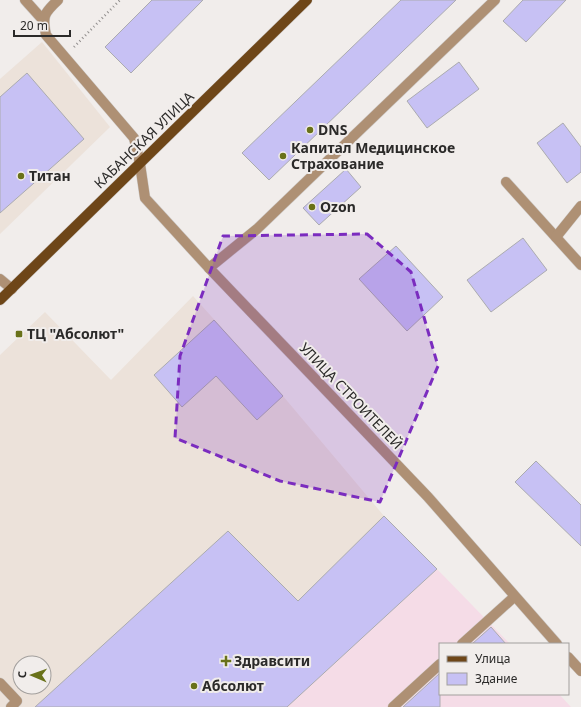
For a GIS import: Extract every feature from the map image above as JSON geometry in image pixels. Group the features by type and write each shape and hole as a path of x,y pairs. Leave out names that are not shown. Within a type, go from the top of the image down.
{"main road":[{"name":"КАБАНСКАЯ УЛИЦА","path":"0,300 307,0"}],"street":[{"path":"25,0 43,20 48,9 58,0"},
{"path":"209,268 257,229 495,0"},
{"name":"УЛИЦА СТРОИТЕЛЕЙ","path":"43,20 46,35 134,138 140,164 145,198 209,268 428,497 556,643"},
{"path":"506,182 581,265"},
{"path":"556,237 581,206"},
{"path":"0,279 12,289"},
{"path":"463,643 514,596"},
{"path":"569,658 581,671"},
{"path":"394,707 439,665"},
{"path":"0,683 17,701 11,707"}],"path":[{"path":"64,56 120,0"}],"highlighted area":[{"path":"367,234 411,272 438,366 380,502 280,481 175,438 180,356 223,236"}],"shaded area":[{"path":"42,42 110,127 0,234 0,79"},
{"path":"193,296 283,396 384,516 437,569 287,707 0,707 0,355 45,312 111,380"},
{"path":"437,569 509,643 439,643 439,695 560,695 571,707 287,707"}],"building":[{"path":"152,0 203,0 131,73 105,47"},
{"path":"401,0 456,0 269,180 242,153"},
{"path":"523,0 566,0 526,42 503,21"},
{"path":"459,62 479,89 427,128 407,101"},
{"name":"Титан","path":"27,73 84,139 0,213 0,97"},
{"path":"563,123 581,147 581,172 567,183 537,143"},
{"path":"346,169 361,187 319,225 303,208"},
{"path":"523,238 547,270 491,312 467,280"},
{"path":"396,246 443,297 407,331 359,279"},
{"path":"214,320 283,396 257,420 216,376 182,407 154,375"},
{"path":"536,461 581,505 581,546 515,482"},
{"path":"384,516 437,569 287,707 35,707 48,695 52,695 52,691 228,531 298,601"},
{"path":"491,627 505,643 473,643"},
{"path":"439,674 440,707 403,707"}],"place":[{"name":"DNS","path":"310,130"},
{"name":"Капитал Медицинское Страхование","path":"283,156"},
{"name":"Титан","path":"21,176"},
{"name":"Ozon","path":"312,207"},
{"name":"ТЦ \"Абсолют\"","path":"19,334"},
{"name":"Здравсити","path":"226,661"},
{"name":"Абсолют","path":"194,686"}]}
